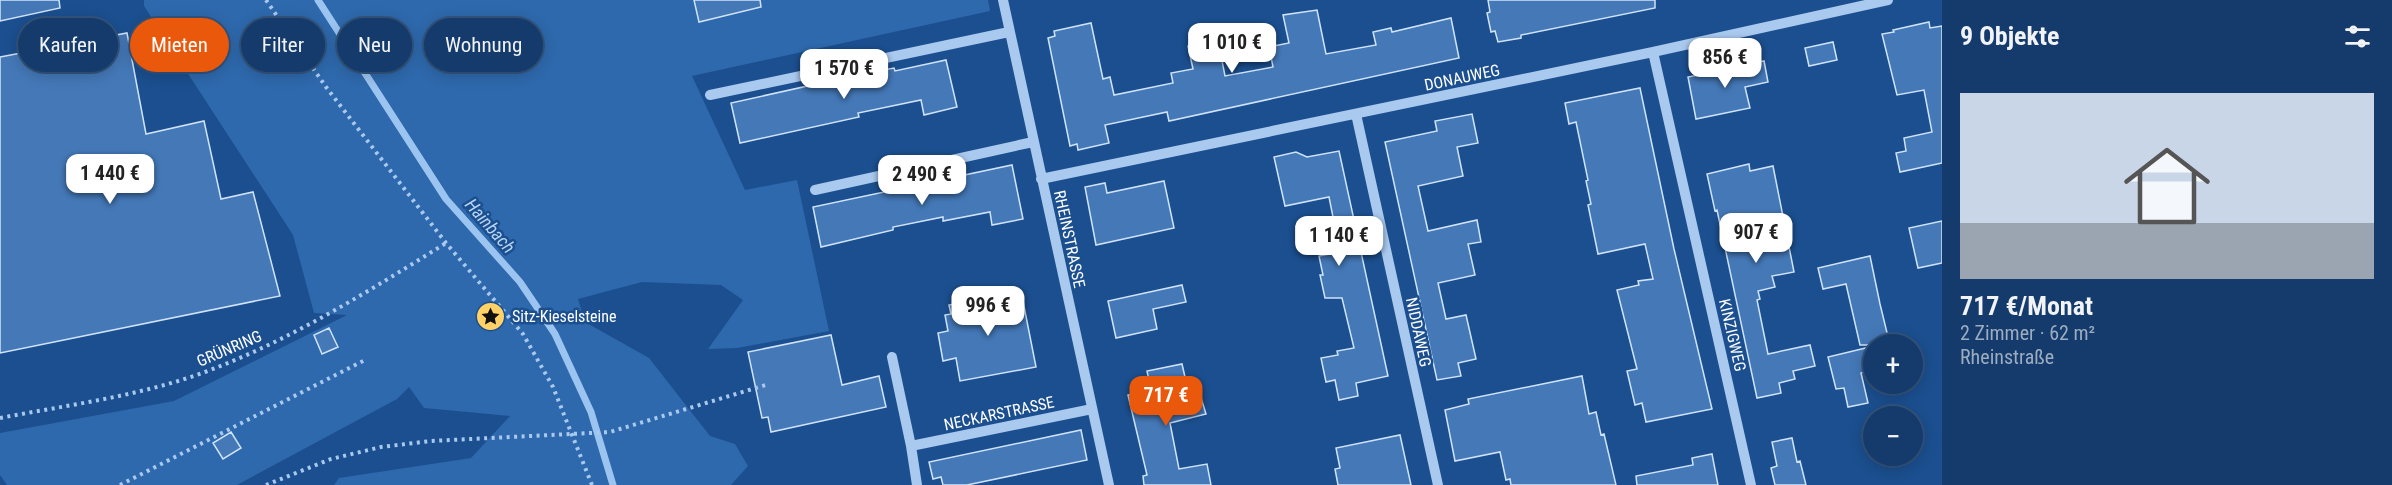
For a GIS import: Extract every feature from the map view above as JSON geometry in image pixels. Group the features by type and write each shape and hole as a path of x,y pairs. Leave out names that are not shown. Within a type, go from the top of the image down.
{"street":[{"name":"RHEINSTRASSE","path":"1003,0 1109,485"},
{"name":"DONAUWEG","path":"1041,178 1653,52 1888,0"},
{"path":"710,95 1009,32"},
{"name":"KINZIGWEG","path":"1653,52 1751,485"},
{"name":"NIDDAWEG","path":"1356,114 1438,485"},
{"path":"815,190 1033,142"},
{"path":"892,357 917,485"},
{"name":"NECKARSTRASSE","path":"911,446 1092,409"}],"path":[{"path":"266,0 326,87 446,243 523,334 553,387 592,485"},
{"name":"GRÜNRING","path":"0,418 147,389 204,372 245,356 298,330 446,243"},
{"path":"120,485 365,360"},
{"path":"266,485 332,459 381,447 431,441 610,432 769,384"}],"shaded area":[{"path":"144,0 988,0 990,11 692,76 745,190 797,180 829,331 737,348 708,349 743,300 721,285 642,282 578,299 585,322 649,358 710,436 735,444 748,466 731,485 334,485 339,478 471,458 510,416 424,408 409,387 397,399 237,485 7,485 0,475 0,433 174,401 347,315 314,313 293,235 187,72 229,72 229,18 152,18 144,6"}],"building":[{"path":"0,0 59,0 60,8 0,21"},
{"path":"694,0 760,0 761,7 699,22"},
{"path":"1488,0 1655,0 1655,8 1521,35 1521,38 1498,42 1495,31 1491,32 1487,13 1490,12"},
{"path":"1317,10 1326,54 1376,45 1373,32 1391,28 1392,32 1451,18 1459,58 1169,121 1167,112 1105,125 1109,143 1078,150 1077,144 1070,146 1048,38 1055,36 1054,31 1091,23 1103,79 1110,77 1114,95 1173,83 1171,73 1193,69 1188,46 1218,40 1225,76 1273,67 1269,47 1289,43 1283,15"},
{"path":"1929,22 1930,28 1942,26 1942,163 1900,172 1896,153 1906,151 1904,138 1932,132 1924,90 1897,95 1882,34"},
{"path":"127,33 130,72 134,72 146,134 204,121 221,199 253,192 280,296 0,353 0,57 18,54 18,72 118,72 118,35"},
{"path":"1833,42 1837,60 1809,66 1805,48"},
{"path":"946,60 957,107 924,115 921,100 858,113 859,117 740,143 731,103 866,73 894,68 895,71"},
{"path":"1764,61 1768,82 1745,87 1750,108 1696,119 1688,77"},
{"path":"1640,88 1674,249 1712,409 1646,422 1642,403 1635,405 1627,371 1637,369 1617,290 1639,285 1638,281 1653,279 1645,244 1598,254 1588,205 1591,204 1586,181 1588,180 1576,122 1569,124 1565,103"},
{"path":"1472,114 1478,143 1457,147 1463,176 1418,186 1428,231 1477,220 1481,242 1468,244 1475,275 1438,283 1446,319 1466,315 1476,359 1458,363 1461,376 1437,380 1385,142 1437,131 1435,121"},
{"path":"1339,151 1388,376 1356,383 1358,396 1339,400 1335,380 1326,382 1321,358 1338,355 1337,351 1354,348 1342,298 1325,298 1320,275 1323,275 1319,256 1340,252 1329,197 1285,206 1274,157 1296,152 1307,157"},
{"path":"1749,164 1750,171 1773,166 1794,272 1772,276 1775,287 1758,291 1760,299 1757,300 1768,354 1810,345 1815,366 1793,371 1795,379 1779,383 1781,393 1757,398 1717,210 1715,211 1707,174"},
{"path":"1012,165 1023,219 992,225 990,212 943,221 943,217 893,227 893,230 821,247 813,207"},
{"path":"1164,181 1174,228 1096,245 1085,187 1105,183 1107,193"},
{"path":"1942,221 1942,263 1918,268 1909,228"},
{"path":"1870,256 1887,334 1863,334 1863,345 1860,345 1846,284 1823,289 1818,268"},
{"path":"1182,285 1186,302 1153,309 1157,329 1116,338 1108,301"},
{"path":"1021,291 1036,367 960,381 956,358 943,361 938,333 948,331 945,315 951,314 949,305"},
{"path":"329,328 338,347 322,354 314,335"},
{"path":"831,335 842,385 879,376 886,407 771,432 768,417 762,418 748,352"},
{"path":"1863,349 1863,373 1861,373 1863,394 1866,394 1868,403 1848,407 1844,388 1836,389 1828,357"},
{"path":"1182,364 1188,390 1198,388 1206,414 1170,423 1179,469 1207,464 1211,485 1144,485 1143,476 1147,475 1128,395 1151,390 1147,371"},
{"path":"1582,376 1589,414 1596,412 1601,435 1604,434 1616,485 1511,485 1510,479 1506,480 1500,452 1455,461 1445,410 1469,404 1468,399"},
{"path":"1081,430 1087,460 967,485 943,485 941,477 933,479 929,462"},
{"path":"231,432 241,448 223,459 213,443"},
{"path":"1400,435 1411,485 1338,485 1335,469 1340,468 1336,448"},
{"path":"1792,438 1797,462 1800,461 1806,485 1775,485 1771,468 1777,466 1772,442"},
{"path":"1712,454 1718,485 1637,485 1636,476 1693,465 1692,458"}],"waterway":[{"name":"Hainbach","path":"318,0 446,199 520,282 555,334 591,412 613,485"}],"place":[{"name":"Sitz-Kieselsteine","path":"491,316"}]}
